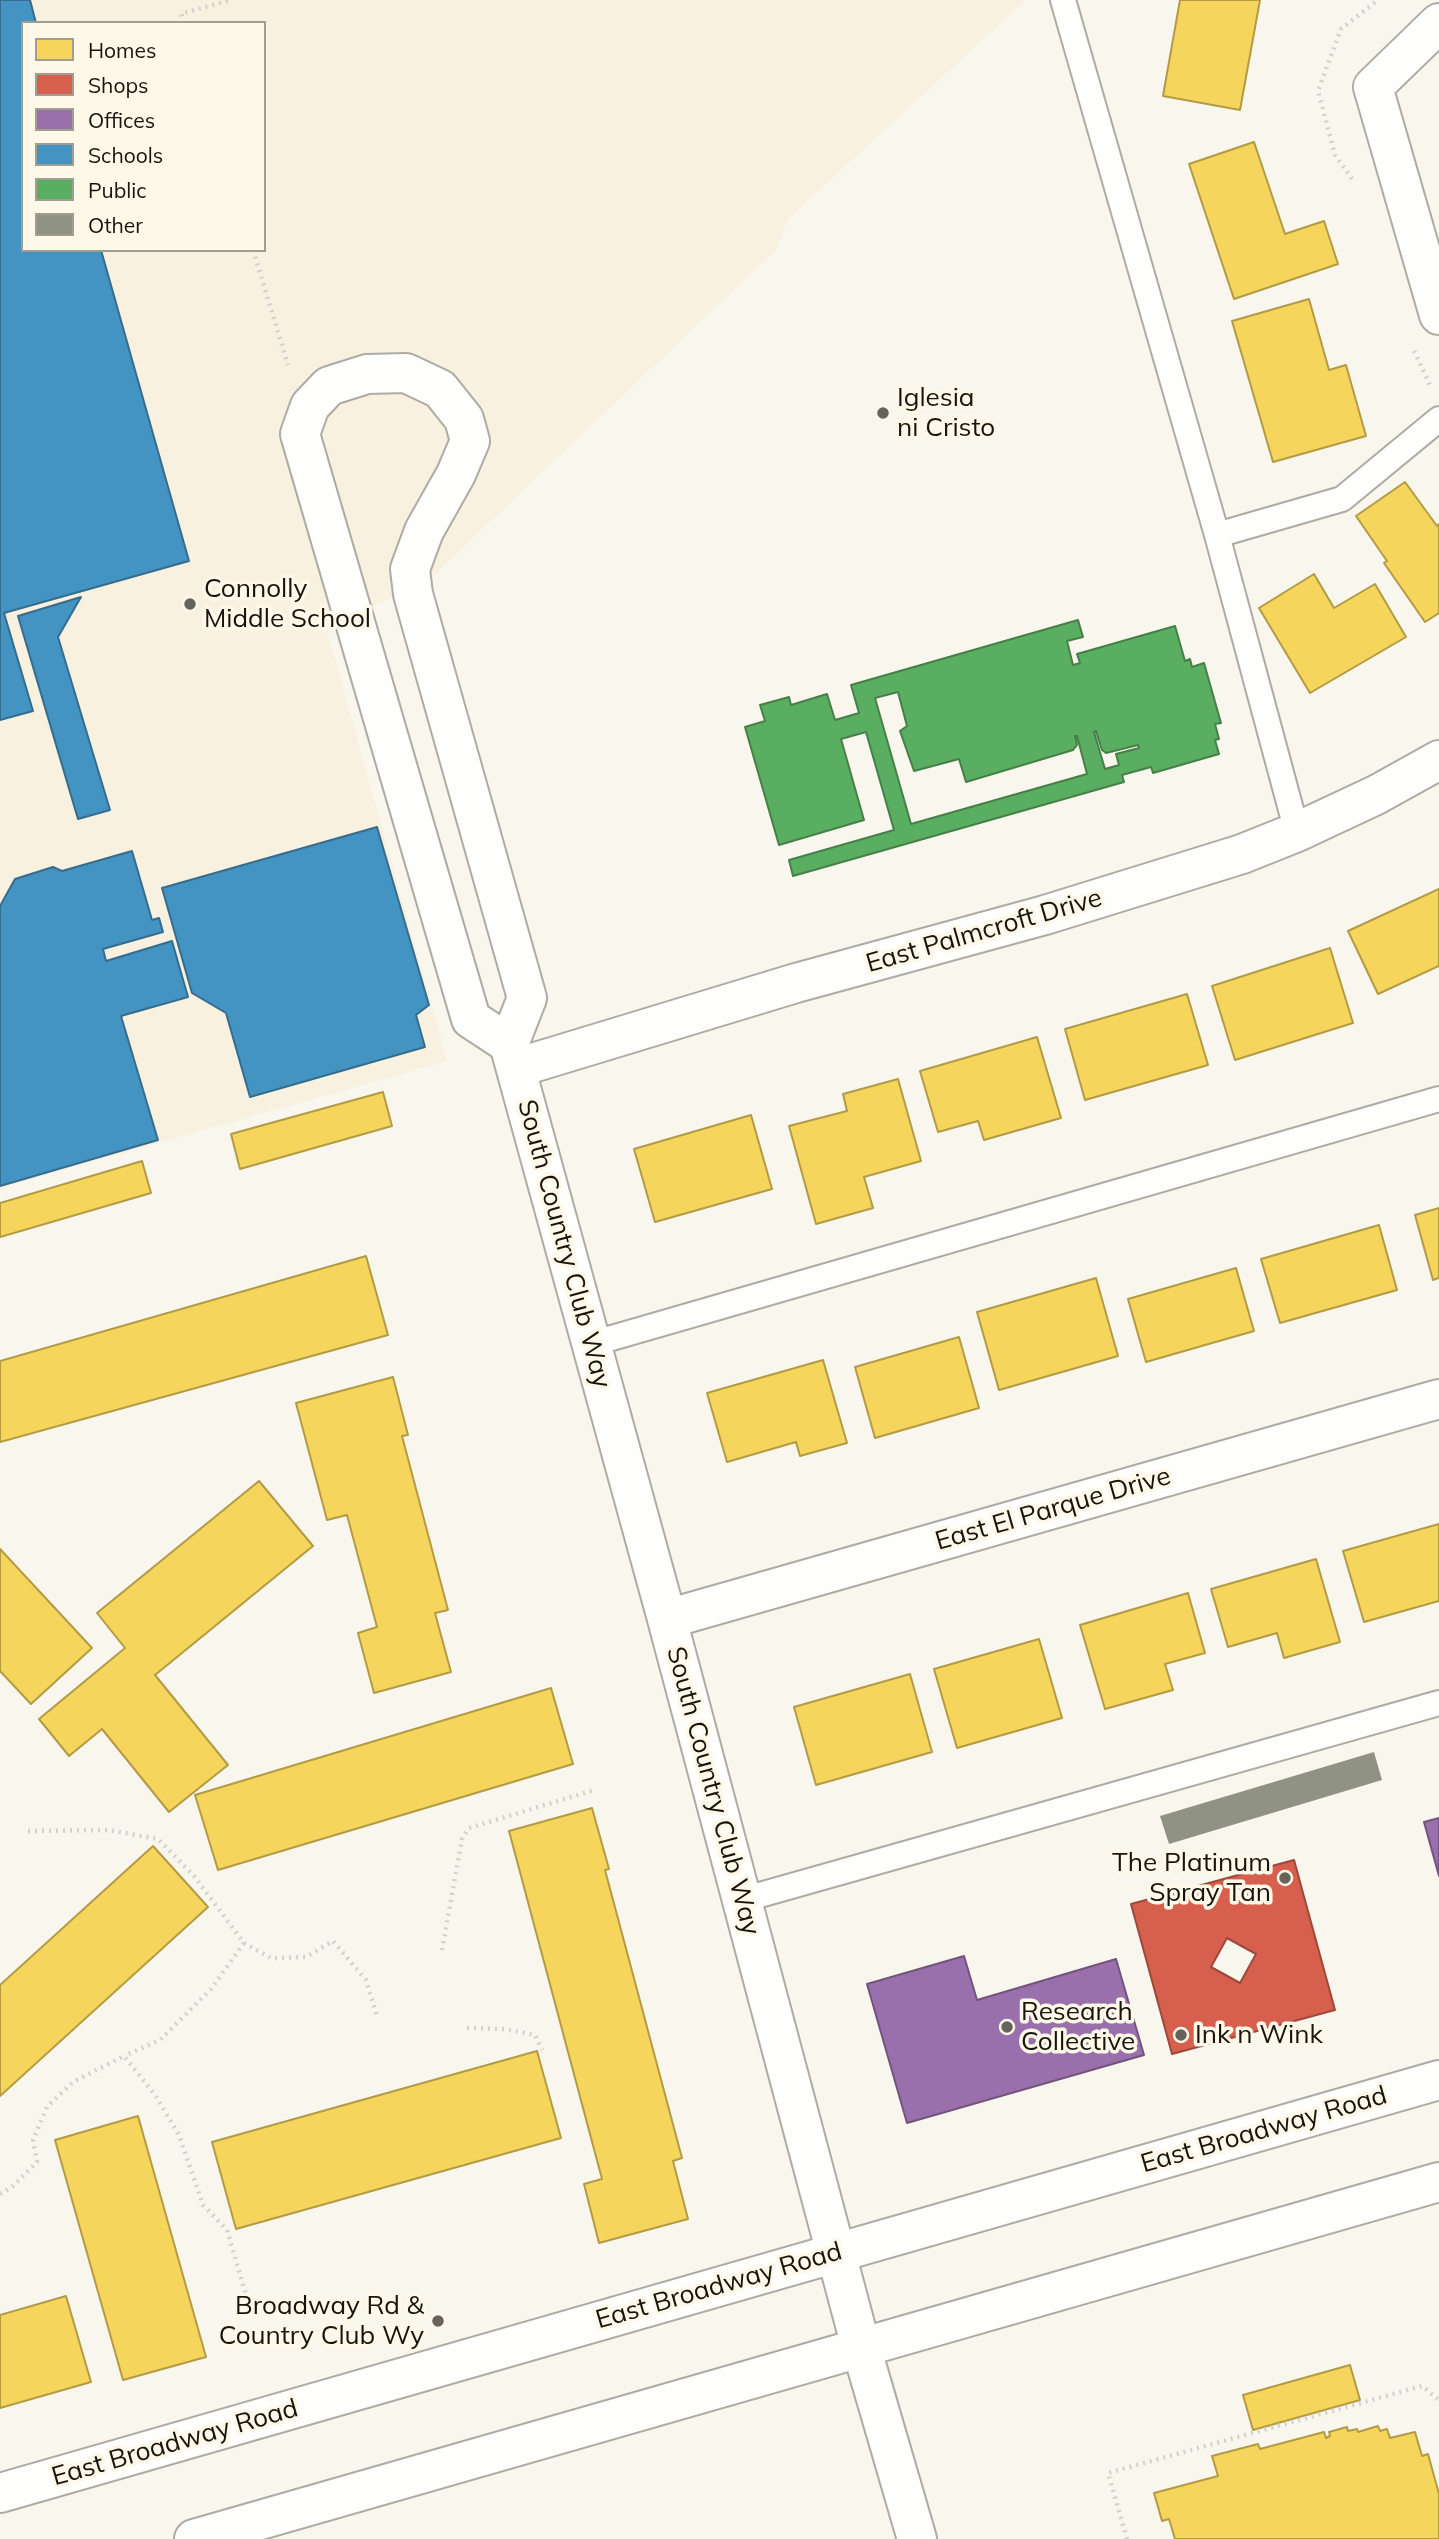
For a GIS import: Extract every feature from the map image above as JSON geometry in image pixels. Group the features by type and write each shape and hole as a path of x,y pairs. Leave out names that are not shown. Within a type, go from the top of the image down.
{"street":[{"path":"1439,23 1373,87 1439,315"},
{"path":"406,373 440,389 464,419 470,441 456,474 424,531 410,569 413,594 527,998 512,1056 471,1019 300,434 310,406 329,386 367,374 406,373"},
{"name":"East Palmcroft Drive","path":"512,1056 1045,915 1242,854 1376,795 1439,761"},
{"name":"South Country Club Way","path":"512,1056 667,1619 836,2253 917,2539"},
{"name":"East El Parque Drive","path":"667,1619 1439,1399"},
{"name":"East Broadway Road","path":"0,2493 1439,2080"},
{"path":"194,2539 1439,2182"}],"lane":[{"path":"1063,0 1217,535 1297,832"},
{"path":"1217,535 1342,499 1439,419"},
{"path":"592,1344 1439,1099"},
{"path":"742,1900 1439,1703"}],"path":[{"path":"183,21 181,13 230,0"},
{"path":"254,252 290,370"},
{"path":"442,1950 462,1839 469,1828 594,1790"},
{"path":"28,1831 109,1830 158,1839 194,1876 244,1942 271,1958 306,1957 333,1941 366,1980 377,2016"},
{"path":"0,2194 13,2186 37,2162 33,2140 47,2107 73,2082 160,2040 211,1989 244,1942"},
{"path":"467,2028 505,2029 535,2035 542,2050"},
{"path":"124,2056 155,2095 178,2135 203,2205 227,2230 250,2309"},
{"path":"1127,2539 1108,2473 1422,2386 1439,2400"}],"shaded area":[{"name":"Connolly Middle School","path":"0,0 1026,0 788,219 777,249 432,577 327,630 447,1061 0,1188"}],"building: Homes":[{"path":"1180,0 1260,0 1240,110 1163,96"},
{"path":"1254,142 1285,234 1324,221 1338,264 1234,299 1189,164"},
{"path":"1309,299 1329,370 1346,365 1366,436 1273,462 1232,321"},
{"path":"1405,482 1437,526 1439,524 1439,613 1425,622 1384,563 1387,561 1356,516"},
{"path":"1314,574 1334,608 1375,584 1406,637 1310,693 1259,608"},
{"path":"1439,889 1439,966 1378,994 1348,931"},
{"path":"1330,948 1353,1023 1235,1060 1212,986"},
{"path":"1187,994 1208,1065 1085,1100 1065,1029"},
{"path":"1037,1037 1061,1118 984,1140 978,1121 938,1132 920,1071"},
{"path":"898,1079 921,1161 864,1177 873,1208 816,1224 789,1126 847,1111 843,1094"},
{"path":"383,1092 392,1126 240,1169 231,1134"},
{"path":"751,1115 772,1189 655,1222 634,1149"},
{"path":"142,1161 151,1193 0,1237 0,1203"},
{"path":"1439,1208 1439,1278 1433,1280 1415,1215"},
{"path":"1379,1225 1397,1290 1280,1323 1261,1259"},
{"path":"366,1256 388,1335 0,1442 0,1361"},
{"path":"1236,1268 1254,1331 1146,1362 1128,1299"},
{"path":"1096,1278 1118,1356 999,1390 977,1312"},
{"path":"959,1337 979,1408 875,1438 855,1367"},
{"path":"823,1360 847,1443 800,1456 796,1442 727,1462 707,1393"},
{"path":"393,1377 408,1435 402,1436 448,1610 435,1613 451,1672 374,1693 358,1633 377,1627 347,1515 327,1520 296,1403"},
{"path":"259,1481 313,1546 155,1675 228,1765 169,1812 102,1729 69,1756 39,1719 125,1648 97,1613"},
{"path":"1439,1524 1439,1601 1364,1622 1343,1551"},
{"path":"0,1549 92,1648 31,1704 0,1671"},
{"path":"1316,1559 1340,1642 1284,1658 1277,1633 1228,1647 1211,1589"},
{"path":"1188,1593 1205,1653 1165,1664 1173,1690 1105,1709 1080,1625"},
{"path":"1039,1639 1062,1718 957,1748 934,1669"},
{"path":"910,1674 932,1752 816,1785 794,1707"},
{"path":"551,1688 573,1764 218,1870 195,1795"},
{"path":"592,1808 609,1869 605,1870 682,2158 673,2161 688,2219 599,2243 584,2184 602,2179 509,1831"},
{"path":"153,1846 208,1907 0,2096 0,1985"},
{"path":"537,2051 561,2138 236,2229 212,2142"},
{"path":"138,2116 206,2357 123,2380 55,2140"},
{"path":"66,2296 91,2382 0,2408 0,2315"},
{"path":"1350,2365 1360,2400 1253,2430 1243,2395"},
{"path":"1378,2426 1380,2431 1387,2429 1390,2438 1415,2432 1422,2456 1428,2454 1439,2494 1439,2539 1175,2539 1169,2519 1162,2521 1154,2493 1218,2476 1212,2456 1258,2444 1260,2449 1324,2432 1326,2438 1330,2436 1329,2432 1347,2427 1348,2431 1357,2429 1358,2432"}],"building: Shops":[{"path":"1294,1860 1335,2010 1172,2054 1131,1904","holes":["1227,1938 1256,1954 1240,1983 1211,1967"]}],"building: Offices":[{"path":"1439,1818 1439,1876 1424,1822"},
{"name":"Research Collective","path":"964,1956 977,2000 1116,1959 1144,2055 907,2123 867,1984"}],"building: Schools":[{"path":"0,0 30,0 35,21 21,21 21,252 102,252 189,561 4,613 33,711 0,720"},
{"path":"81,597 58,637 110,810 78,819 18,616"},
{"path":"377,827 429,1005 416,1015 425,1047 250,1097 226,1013 192,993 162,888"},
{"path":"132,851 152,920 159,918 163,932 103,949 106,961 172,941 188,997 121,1016 158,1140 0,1186 0,906 15,879 53,867 62,871"}],"building: Public":[{"path":"1078,620 1083,637 1067,641 1073,665 1080,663 1077,654 1175,626 1185,661 1190,659 1192,667 1204,663 1221,723 1215,724 1219,739 1215,740 1219,754 1153,773 1151,767 1122,775 1124,782 793,876 789,860 894,830 866,732 841,739 864,820 779,845 745,727 765,721 760,705 789,697 791,705 827,694 835,720 859,713 851,685","holes":["898,692 907,726 900,731 914,771 959,759 966,782 1073,750 1077,745 1077,736 1087,774 911,824 875,698","1096,731 1102,750 1106,753 1138,745 1139,748 1116,754 1119,765 1105,769 1094,732"]}],"building: Other":[{"path":"1374,1752 1382,1780 1169,1844 1160,1816"}],"place":[{"name":"Iglesia ni Cristo","path":"883,413"},
{"name":"Connolly Middle School","path":"190,604"},
{"name":"The Platinum Spray Tan","path":"1285,1878"},
{"name":"Research Collective","path":"1007,2027"},
{"name":"Ink n Wink","path":"1181,2035"},
{"name":"Broadway Rd & Country Club Wy","path":"438,2321"}]}
